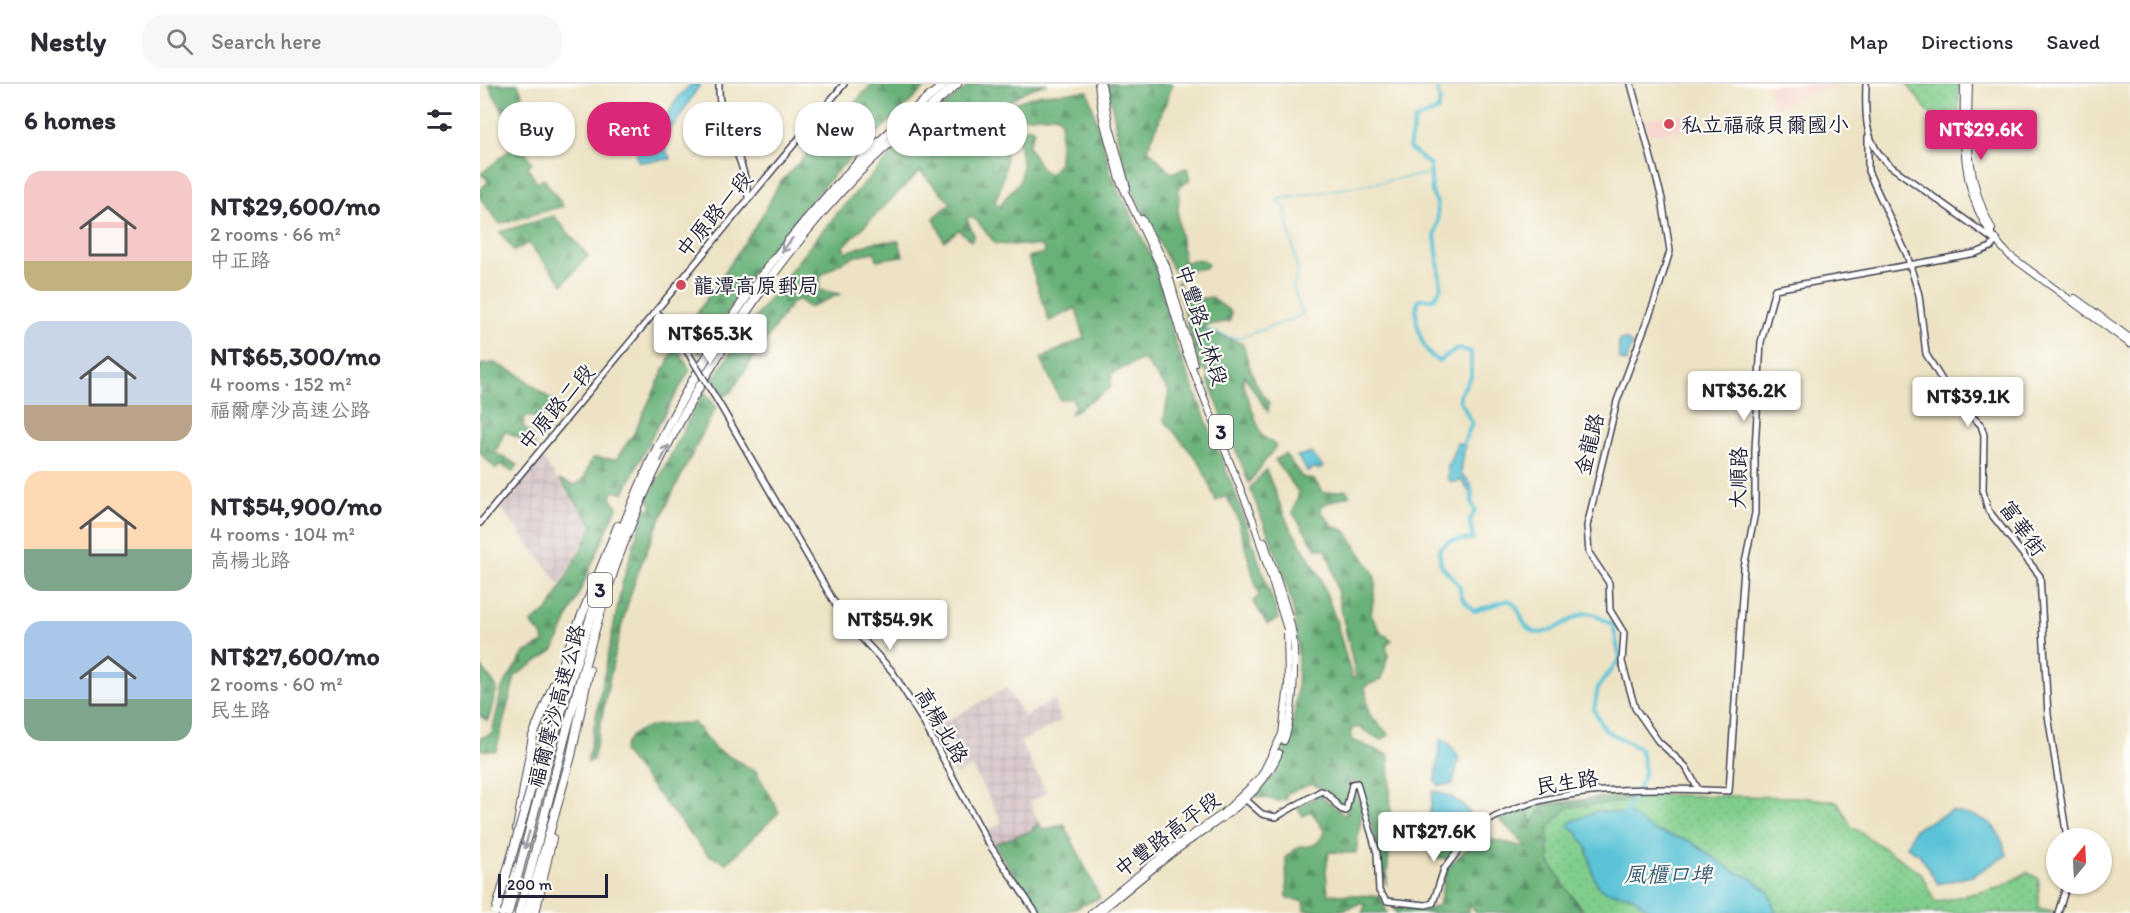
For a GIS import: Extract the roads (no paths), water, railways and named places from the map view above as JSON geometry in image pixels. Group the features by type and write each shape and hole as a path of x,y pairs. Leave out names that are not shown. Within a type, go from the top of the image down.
{"highway":[{"name":"福爾摩沙高速公路","path":"508,913 584,639 612,556 653,458 706,361 752,292 789,243 861,160 945,84"},
{"name":"福爾摩沙高速公路","path":"519,913 597,625 615,569 649,484 714,363 766,285 860,171 909,123 957,84"},
{"path":"498,912 533,736 622,516 653,458"},
{"path":"498,912 556,701 589,596"},
{"path":"535,913 597,625"},
{"path":"527,913 562,787"}],"main road":[{"name":"中豐路上林段","path":"1100,84 1123,179 1166,265 1195,365 1255,516 1288,615 1293,643 1290,695 1282,734 1261,780"},
{"path":"1964,84 1966,176 1978,211 1996,240 2009,255 2130,344"},
{"path":"1971,84 1968,98 1968,148 1971,174 1996,240 2130,338"},
{"name":"中豐路高平段","path":"1099,913 1171,854 1245,799 1261,780"},
{"name":"中豐路高平段","path":"1091,913 1168,851 1245,799"}],"street":[{"path":"719,84 721,106 746,180 748,199"},
{"name":"中原路一段","path":"656,311 844,84"},
{"name":"金龍路","path":"1631,84 1662,199 1670,251 1655,300 1617,401 1587,526 1587,543 1592,559 1611,588 1610,610 1624,633 1622,662 1635,708 1658,741 1689,771 1698,789"},
{"name":"富華街","path":"1866,84 1868,171 1882,196 1910,264 1919,295 1922,341 1926,354 1953,398 1980,423 1983,429 1983,491 1988,510 2040,576 2048,715 2065,828"},
{"path":"1868,137 1876,152 1889,165 1996,240"},
{"name":"大順路","path":"1729,790 1744,567 1755,513 1755,450 1761,342 1769,305 1776,289 1976,253 1991,247 1996,240"},
{"name":"高楊北路","path":"656,311 679,338 720,405 844,620 892,671 924,723 987,841 1036,913"},
{"name":"中原路二段","path":"480,523 656,311"},
{"name":"民生路","path":"1245,799 1262,814 1276,817 1321,791 1329,794 1340,808 1346,811 1352,784 1358,783 1377,854 1379,891 1387,900 1426,904 1433,903 1442,873 1458,851 1482,830 1483,824 1508,810 1560,797 1629,789 1729,790"},
{"path":"2058,913 2064,894"}],"water":[{"path":"692,84 700,84 689,102 683,102 683,112 671,129 671,109 679,96"},
{"path":"669,156 671,159 639,162 636,157"},
{"path":"1625,339 1632,345 1626,362 1619,359 1619,340"},
{"path":"1457,443 1465,445 1461,473 1471,484 1473,493 1470,493 1462,481 1452,482 1448,479 1448,467"},
{"path":"1311,453 1323,467 1318,470 1316,467 1308,472 1297,456"},
{"path":"1443,739 1453,748 1459,759 1452,785 1438,785 1435,781 1440,741"},
{"path":"1433,791 1447,795 1466,808 1471,821 1470,829 1460,831 1459,824 1448,819 1433,822 1429,819"},
{"name":"風櫃口埤","path":"1597,811 1631,815 1654,831 1690,841 1733,871 1749,877 1768,891 1776,913 1653,913 1632,896 1608,892 1599,887 1594,878 1587,848 1577,832 1568,826 1571,822"},
{"path":"1951,811 1988,822 1999,834 2007,855 1972,876 1938,884 1919,854 1907,847 1914,829"}],"waterway":[{"path":"1436,84 1440,100 1438,110 1415,120 1409,148 1430,165 1432,193 1437,203 1438,220 1435,235 1441,287 1434,299 1419,299 1416,314 1419,333 1433,357 1439,361 1459,348 1471,352 1471,377 1460,394 1460,401 1472,423 1462,447"},
{"path":"1204,329 1236,339 1303,315 1293,287 1298,272 1285,208 1277,200 1431,173"},
{"path":"1471,488 1472,504 1475,510 1470,521 1473,539 1449,541 1439,549 1441,565 1459,585 1462,598 1474,611 1509,600 1517,607 1524,623 1530,630 1537,633 1553,629 1586,613 1593,614 1613,625 1620,659 1598,687 1594,710 1605,730 1640,749 1644,764 1643,779 1626,817"}],"place":[{"name":"私立福祿貝爾國小","path":"1669,124"},
{"name":"龍潭高原郵局","path":"681,285"}]}
